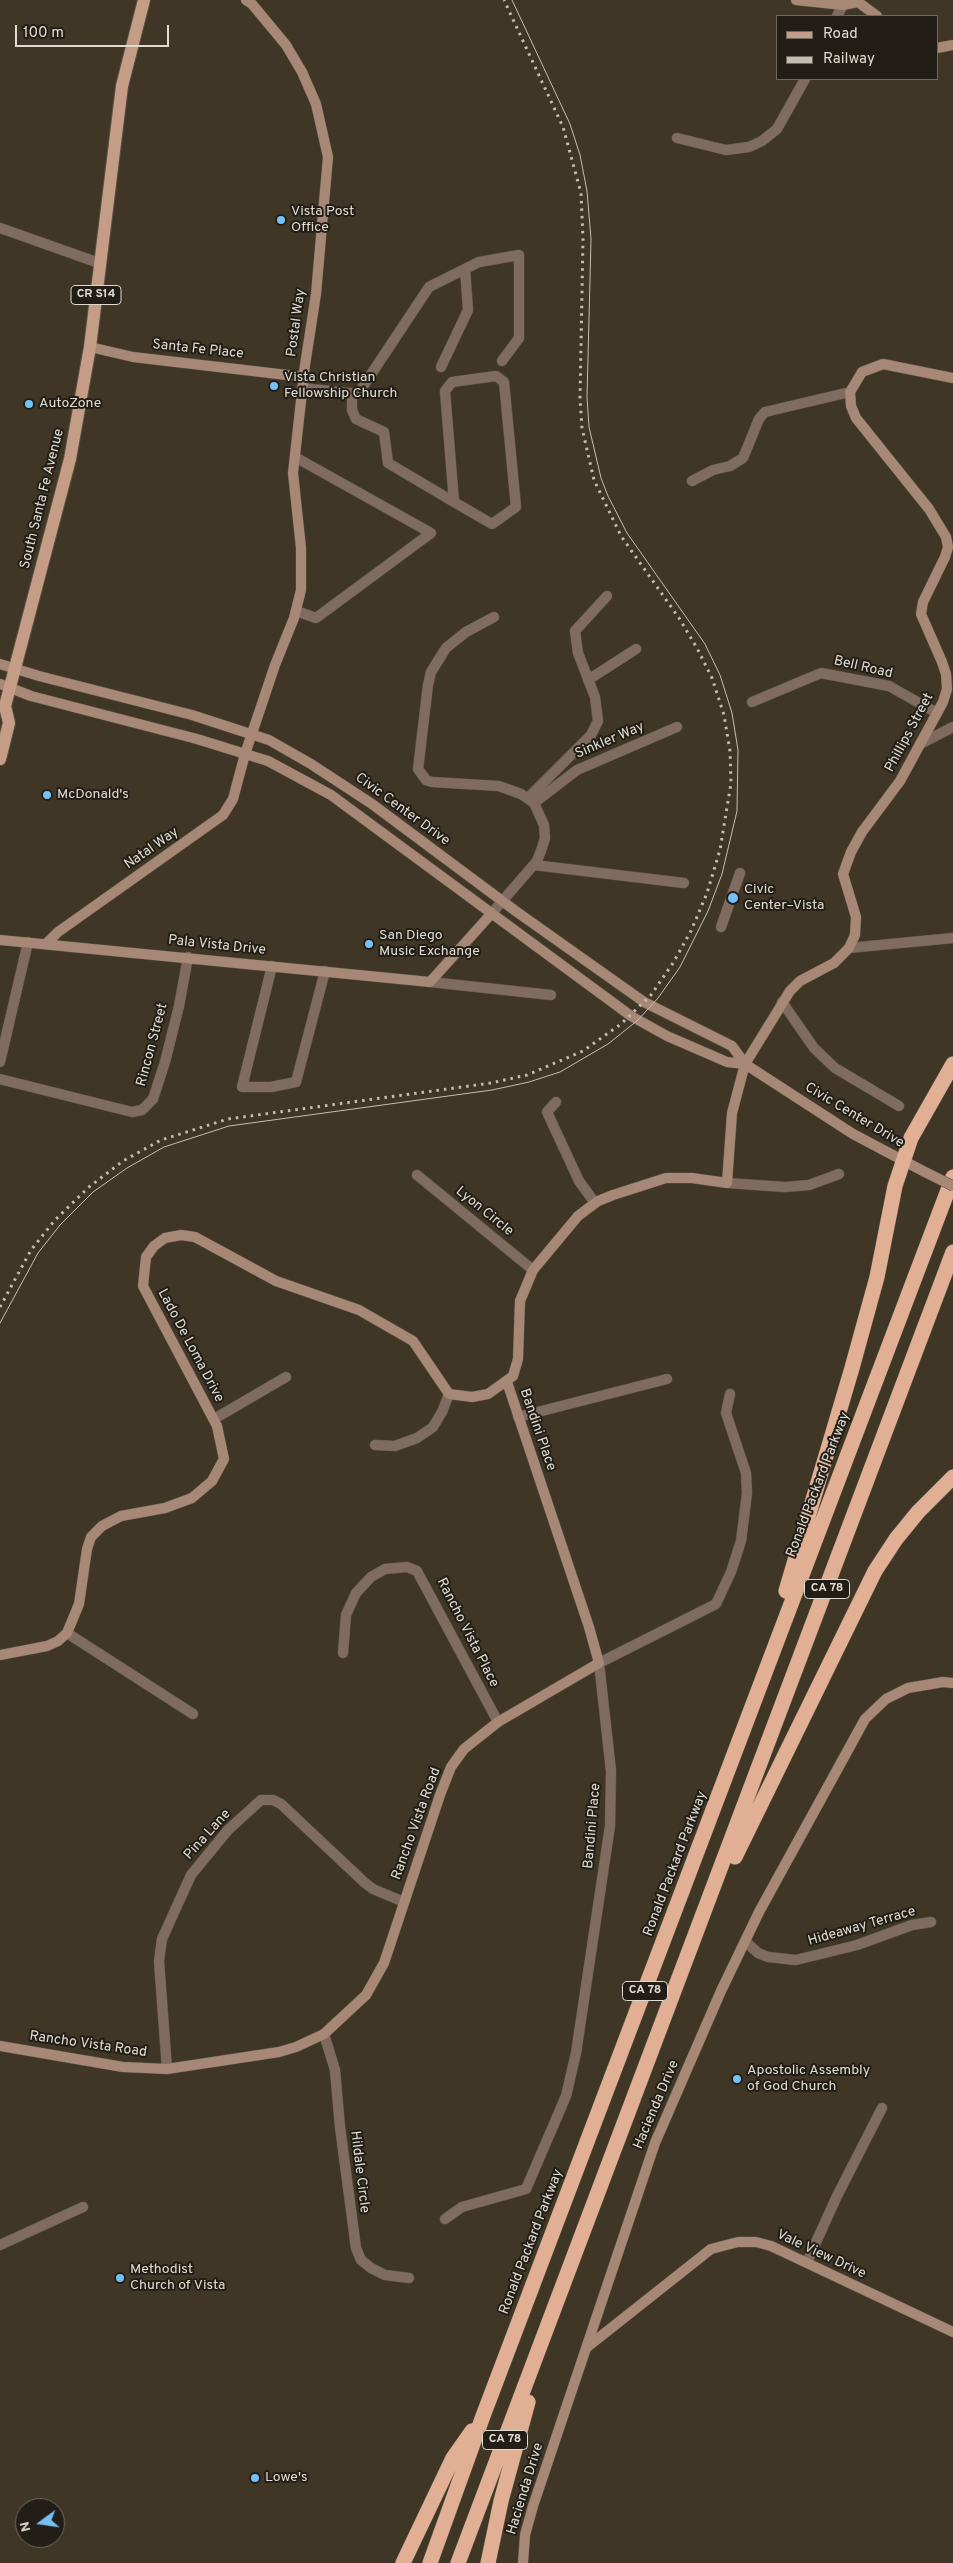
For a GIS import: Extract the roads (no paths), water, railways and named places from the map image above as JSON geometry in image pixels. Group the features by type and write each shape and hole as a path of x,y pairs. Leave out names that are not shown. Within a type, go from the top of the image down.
{"highway":[{"path":"747,1719 850,1377 877,1277 895,1186 911,1138 953,1064"},
{"name":"Ronald Packard Parkway","path":"430,2563 483,2416 953,1176"},
{"name":"CA 78","path":"458,2563 953,1252"},
{"path":"700,1925 773,1783 875,1571 913,1518 953,1477"},
{"path":"488,2563 501,2501 551,2316"},
{"path":"402,2563 452,2458 483,2416"}],"main road":[{"name":"South Santa Fe Avenue","path":"0,759 9,723 2,709 5,686 16,667 70,459 90,346 122,86 144,0"}],"street":[{"name":"Postal Way","path":"245,754 296,611 301,581 301,548 293,473 302,388 316,294 328,157 316,104 302,72 286,45 252,4 246,0"},
{"path":"796,0 843,5 858,2 876,15"},
{"path":"838,15 843,5"},
{"path":"938,48 953,45"},
{"path":"677,138 726,150 749,147 762,142 777,129 804,80"},
{"path":"0,228 99,263"},
{"path":"302,388 358,394 429,287 479,262 518,255 518,338 502,361"},
{"path":"441,367 468,310 465,269"},
{"name":"Santa Fe Place","path":"90,346 134,357 304,377"},
{"path":"692,481 712,470 730,466 743,458 759,419 765,412 850,392 862,372 883,364 953,378"},
{"path":"352,393 352,410 356,419 384,432 388,463 454,502 492,524 516,507 504,382 496,376 452,382 446,391 454,502"},
{"name":"Phillips Street","path":"849,948 854,935 856,917 843,874 848,860 862,832 900,782 943,702 950,683 921,614 923,602 945,557 948,547 946,537 929,508 856,418 851,406 850,392"},
{"path":"295,457 431,533 316,618 296,611"},
{"path":"531,800 591,736 598,721 595,697 578,653 575,630 607,596"},
{"path":"430,982 534,865 545,838 544,826 531,800 499,786 432,782 426,780 418,769 431,672 446,648 466,632 494,617"},
{"path":"588,680 636,649"},
{"name":"Civic Center Drive","path":"0,664 16,667 39,676 192,714 252,733 312,764 372,804 644,1002 732,1046 745,1064 849,1132 903,1162 953,1186"},
{"name":"Bell Road","path":"752,702 821,673 889,686 937,713"},
{"name":"Civic Center Drive","path":"5,686 30,696 197,739 268,761 330,795 492,913 582,982 631,1016 667,1036 726,1062 745,1064"},
{"name":"Sinkler Way","path":"531,800 577,770 677,727"},
{"path":"920,744 953,727"},
{"name":"Natal Way","path":"46,944 58,932 223,815 232,798 245,754"},
{"path":"534,865 684,883"},
{"path":"721,927 728,896 740,873"},
{"path":"727,1183 732,1114 745,1064 782,1002 796,984 834,963 849,948 953,938"},
{"name":"Pala Vista Drive","path":"0,940 188,957 551,995"},
{"path":"0,1062 28,942"},
{"name":"Rincon Street","path":"0,1079 132,1112 142,1110 153,1100 165,1062 179,1006 188,957"},
{"path":"272,966 242,1087 271,1087 296,1082 325,971"},
{"path":"782,1002 814,1048 835,1068 899,1106"},
{"path":"556,1102 547,1112 579,1182 595,1203"},
{"path":"375,1445 395,1446 417,1438 433,1426 442,1412 449,1394 472,1398 488,1394 513,1376 518,1359 520,1301 533,1270 565,1230 595,1203 620,1192 666,1178 692,1178 778,1187 808,1185 839,1174"},
{"name":"Lyon Circle","path":"417,1175 533,1270"},
{"name":"Lado De Loma Drive","path":"67,1633 78,1604 86,1549 91,1537 102,1526 120,1516 165,1508 192,1498 212,1482 224,1460 214,1419 143,1286 146,1256 154,1246 165,1238 181,1235 195,1237 276,1281 359,1310 414,1341 449,1394"},
{"path":"214,1419 286,1377"},
{"path":"518,1417 667,1379"},
{"name":"Bandini Place","path":"445,2219 462,2207 526,2188 566,2096 576,2054 610,1826 612,1782 599,1663 589,1627 506,1382"},
{"name":"Rancho Vista Road","path":"0,2046 123,2067 167,2069 279,2052 324,2034 345,2018 374,1984 384,1963 442,1787 451,1767 464,1749 498,1722 599,1663 716,1604 731,1572 741,1541 747,1493 746,1473 726,1413 730,1394"},
{"name":"Rancho Vista Place","path":"343,1654 346,1614 356,1593 371,1577 385,1569 407,1567 417,1571 498,1722"},
{"path":"0,1655 47,1646 58,1641 67,1633 193,1714"},
{"name":"Hacienda Drive","path":"523,2563 522,2551 527,2528 655,2142 745,1941 865,1719 886,1699 908,1688 934,1683 953,1683"},
{"name":"Pina Lane","path":"167,2069 160,1961 162,1939 191,1875 228,1830 261,1800 273,1800 282,1804 364,1882 387,1896 404,1902"},
{"name":"Hideaway Terrace","path":"745,1941 758,1953 768,1957 796,1960 857,1945 912,1925 931,1922"},
{"name":"Hildale Circle","path":"324,2034 335,2070 340,2127 356,2248 360,2260 385,2275 409,2278"},
{"path":"807,2262 837,2196 882,2108"},
{"path":"0,2245 83,2207"},
{"name":"Vale View Drive","path":"585,2349 710,2249 738,2242 756,2242 771,2246 953,2332"}],"tram line":[{"path":"0,1323 38,1253 60,1225 93,1192 127,1168 164,1147 229,1126 492,1090 529,1082 560,1072 608,1044 638,1020 658,998 680,967 708,911 722,874 737,811 738,750 732,713 720,675 705,644 627,533 601,478 589,427 587,397 591,239 587,191 580,155 570,124 512,0"}],"railway":[{"path":"0,1307 31,1250 55,1220 89,1187 123,1161 161,1140 228,1119 491,1083 527,1075 583,1051 621,1024 651,995 673,963 691,931 707,893 720,850 731,783 730,751 724,715 712,678 697,648 679,618 621,536 594,480 582,428 580,398 583,239 581,193 563,127 504,0"}],"place":[{"name":"Vista Post Office","path":"281,220"},
{"name":"Vista Christian Fellowship Church","path":"274,386"},
{"name":"AutoZone","path":"29,404"},
{"name":"McDonald's","path":"47,795"},
{"name":"Civic Center–Vista","path":"733,898"},
{"name":"San Diego Music Exchange","path":"369,944"},
{"name":"Apostolic Assembly of God Church","path":"737,2079"},
{"name":"Methodist Church of Vista","path":"120,2278"},
{"name":"Lowe's","path":"255,2478"}]}
